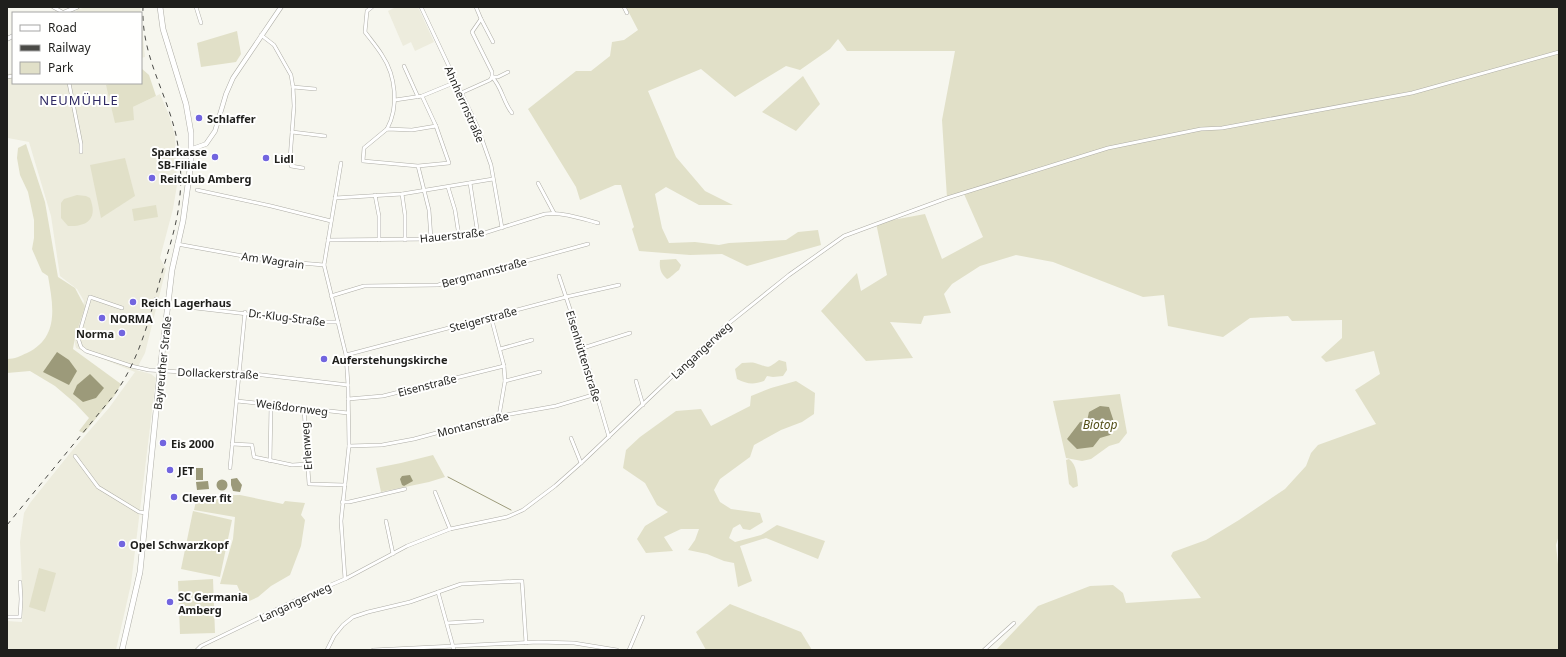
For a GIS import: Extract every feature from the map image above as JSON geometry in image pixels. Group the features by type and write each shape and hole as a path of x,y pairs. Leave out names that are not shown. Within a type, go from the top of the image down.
{"main road":[{"name":"Bayreuther Straße","path":"122,650 138,585 172,270 188,192 192,149 186,104 163,29 160,7"}],"street":[{"path":"66,12 78,7"},
{"path":"196,7 201,23"},
{"path":"192,149 206,144 215,132 226,94 233,78 281,7"},
{"path":"370,7 367,11 365,32 383,56 392,78 395,100 392,120 387,129 364,148 363,161 418,166 449,163 436,126 404,66"},
{"name":"Ahnherrnstraße","path":"421,7 478,128 491,165 502,228"},
{"path":"476,7 493,42"},
{"path":"624,7 627,13"},
{"path":"481,19 472,32 492,72 492,77 496,81 507,107 512,113"},
{"path":"261,35 274,45 291,75 293,87 290,159 291,166 303,168"},
{"name":"Langangerweg","path":"197,650 201,646 345,579 407,546 450,529 507,517 523,510 555,486 581,463 718,333 760,297 844,236 1001,180 1108,148 1201,129 1222,128 1412,94 1559,52"},
{"path":"461,93 490,80 492,77 498,77 508,72"},
{"path":"395,100 420,97 456,82"},
{"path":"69,84 81,144 81,152"},
{"path":"293,87 315,89"},
{"path":"387,129 412,130 436,126"},
{"path":"292,132 326,136"},
{"path":"341,163 324,265 346,355 349,446 342,502 342,535 345,579"},
{"path":"418,166 429,210 431,239"},
{"path":"336,198 402,194 493,179"},
{"path":"470,183 478,234"},
{"path":"538,183 554,213"},
{"path":"448,186 459,236"},
{"path":"197,190 331,221"},
{"path":"402,194 405,215 405,240"},
{"path":"375,195 379,216 380,240"},
{"name":"Hauerstraße","path":"328,240 431,239 478,234 502,228 544,214 554,213 566,214 598,223"},
{"name":"Am Wagrain","path":"177,244 265,260 324,265"},
{"name":"Bergmannstraße","path":"331,296 364,286 438,285 588,244"},
{"name":"Eisenhüttenstraße","path":"559,276 583,348 609,437"},
{"name":"Steigerstraße","path":"346,355 566,297 619,285"},
{"name":"Dollackerstraße","path":"122,308 90,297 79,332 79,344 86,351 131,366 150,370 198,373 238,372 348,385"},
{"name":"Dr.-Klug-Straße","path":"187,307 244,312 317,322 338,322"},
{"path":"230,468 244,312"},
{"path":"491,317 504,366 505,381 499,416"},
{"path":"583,348 630,333"},
{"path":"500,349 532,340"},
{"name":"Eisenstraße","path":"348,399 383,396 504,366"},
{"path":"505,381 540,372"},
{"path":"636,381 643,405"},
{"name":"Montanstraße","path":"349,446 382,445 414,439 499,416 556,406 596,394"},
{"name":"Weißdornweg","path":"237,401 348,413"},
{"path":"270,405 270,461"},
{"name":"Erlenweg","path":"304,409 308,484 345,485"},
{"path":"571,438 581,463"},
{"path":"232,444 252,445 254,457 292,465 308,464"},
{"path":"75,456 98,487 139,512 146,513"},
{"path":"342,502 349,502 405,489"},
{"path":"435,492 450,529"},
{"path":"386,522 393,554"},
{"path":"327,650 334,636 343,625 353,617 410,602 461,584 522,581 526,643"},
{"path":"7,617 20,618 20,582"},
{"path":"438,592 454,649"},
{"path":"629,650 643,617"},
{"path":"447,623 482,621"},
{"path":"984,650 1014,623"},
{"path":"373,650 454,649 526,643 574,643 617,650"}],"shaded area":[{"path":"86,7 140,7 141,12 77,12 76,10"},
{"path":"396,7 418,7 434,42 415,51 411,42 403,46 388,11"},
{"path":"142,27 145,57 142,58"},
{"path":"12,73 12,84 112,84 106,86 133,107 160,94 169,115 175,136 177,185 173,209 160,258 166,269 145,353 136,370 151,374 156,378 131,584 116,650 7,650 7,621 22,622 23,605 20,542 24,513 30,503 71,452 109,408 135,372 76,348 74,340 84,301 77,289 60,276 51,216 29,142 8,138 7,74"}],"green space":[{"path":"626,7 1559,7 1559,535 1556,545 1559,574 1559,650 996,650 1038,606 1090,586 1113,585 1123,593 1126,603 1201,598 1171,556 1173,552 1206,540 1285,489 1306,466 1311,453 1318,445 1376,424 1355,390 1380,374 1374,351 1326,362 1321,357 1342,338 1342,320 1292,321 1288,316 1250,318 1223,337 1168,326 1164,295 1143,297 1053,262 1016,255 980,266 952,284 944,294 951,313 924,316 921,324 890,322 913,358 866,361 821,311 857,273 861,291 887,275 876,223 925,214 942,259 983,237 964,194 947,198 942,120 955,51 847,51 838,39 830,49 800,70 786,66 735,97 701,69 648,91 676,157 705,191 733,205 699,205 666,187 655,194 662,228 669,243 695,242 719,245 729,243 786,240 798,232 818,230 821,245 747,266 722,254 690,255 639,251 632,229 634,227 621,185 615,185 580,200 576,187 528,109 576,71 591,71 610,56 612,42 624,40 638,30"},
{"path":"237,31 241,54 236,62 201,67 197,43"},
{"path":"142,69 149,75 156,96 133,107 134,120 115,123 106,85 142,84"},
{"path":"803,76 820,104 796,131 762,112"},
{"path":"26,144 45,202 58,277 75,288 85,307 75,337 73,349 121,384 115,395 84,433 79,431 89,418 75,403 55,386 30,371 7,373 7,359 20,356 38,346 45,338 52,319 48,276 42,272 32,249 34,238 34,220 28,192 20,175 17,158 18,148"},
{"path":"125,158 135,196 101,218 90,165"},
{"path":"77,195 90,198 93,211 92,216 86,223 68,226 61,218 61,203 64,199"},
{"path":"156,205 158,217 134,221 132,209"},
{"path":"676,259 681,265 679,270 667,279 661,271 660,260"},
{"path":"779,360 786,362 787,370 783,376 767,376 764,381 757,383 747,383 737,379 735,369 742,363 753,363 767,367"},
{"path":"796,381 815,393 814,414 802,422 781,430 754,445 750,457 720,479 714,490 720,502 731,509 760,513 763,522 750,530 743,529 740,524 733,528 729,538 735,542 761,535 777,525 825,541 818,559 766,538 740,546 752,581 738,587 734,563 724,561 707,554 688,550 695,540 699,529 681,529 664,537 673,551 646,553 637,539 645,526 668,512 657,505 645,483 623,468 626,450 640,437 676,411 701,409 711,426 750,406 751,396 771,388"},
{"path":"1120,394 1127,433 1119,443 1109,446 1091,459 1082,461 1066,458 1053,401"},
{"path":"433,455 445,477 429,482 381,492 376,468"},
{"path":"1069,459 1074,464 1077,475 1078,486 1073,488 1069,484 1066,460"},
{"path":"240,495 283,504 285,501 305,503 301,515 305,520 301,546 290,575 271,586 258,597 245,603 237,585 220,584 233,539 235,517 194,510 197,496"},
{"path":"193,511 232,520 220,577 181,569"},
{"path":"39,568 56,573 45,612 29,607"},
{"path":"213,579 215,633 180,634 178,581"},
{"path":"730,604 801,632 812,650 706,650 696,632"}],"water":[{"path":"57,352 69,360 77,371 69,385 43,372"},
{"path":"90,374 104,388 96,398 83,402 73,394 77,385"},
{"name":"Biotop","path":"1100,406 1109,407 1116,428 1110,435 1100,438 1093,447 1077,449 1067,439 1080,422 1087,421 1089,412"},
{"path":"196,468 203,468 203,480 196,480"},
{"path":"410,475 413,481 404,486 402,485 400,479 402,476"},
{"path":"237,478 242,485 240,492 233,491 231,485 231,479"},
{"path":"222,479 226,481 228,485 226,489 222,491 218,489 216,485 218,481"},
{"path":"208,481 209,489 197,490 196,482"}],"waterway":[{"path":"448,477 511,510"}],"railway":[{"path":"7,525 114,395 123,381 144,334 173,233 181,188 179,150 172,119 150,57 143,24 143,7"}],"place":[{"name":"Schlaffer","path":"199,118"},
{"name":"Sparkasse SB-Filiale","path":"215,157"},
{"name":"Lidl","path":"266,158"},
{"name":"Reitclub Amberg","path":"152,178"},
{"name":"Reich Lagerhaus","path":"133,302"},
{"name":"NORMA","path":"102,318"},
{"name":"Norma","path":"122,333"},
{"name":"Auferstehungskirche","path":"324,359"},
{"name":"Eis 2000","path":"163,443"},
{"name":"JET","path":"170,470"},
{"name":"Clever fit","path":"174,497"},
{"name":"Opel Schwarzkopf","path":"122,544"},
{"name":"SC Germania Amberg","path":"170,602"}],"district":[{"name":"NEUMÜHLE","path":"79,100"}]}
